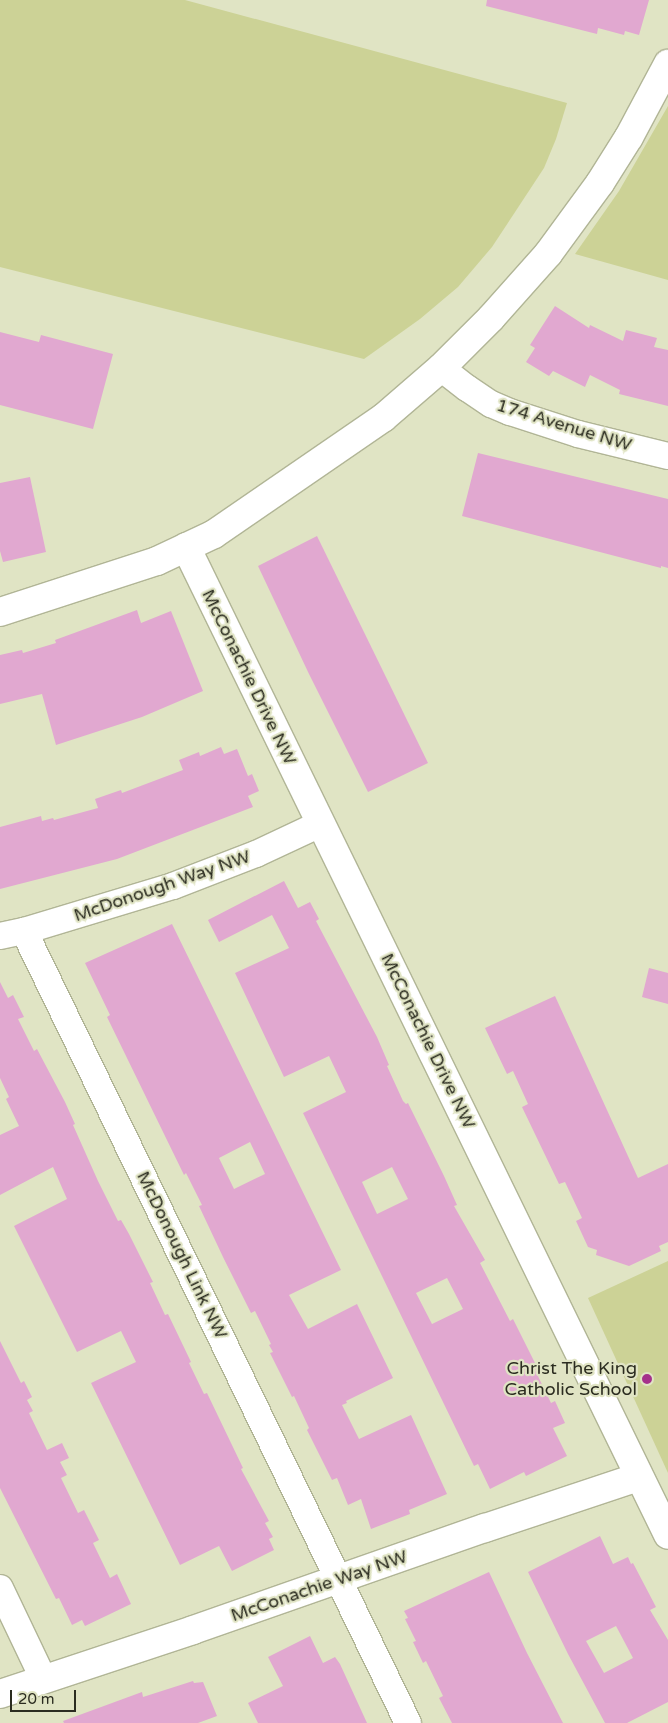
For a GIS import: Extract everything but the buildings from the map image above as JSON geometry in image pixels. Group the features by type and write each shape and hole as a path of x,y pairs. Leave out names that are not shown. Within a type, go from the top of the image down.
{"street":[{"path":"0,612 157,561 214,534 384,418 441,368 491,318 553,248 600,183 629,137 668,64"},
{"name":"174 Avenue NW","path":"441,368 491,404 510,412 578,434 668,456"},
{"name":"McConachie Drive NW","path":"186,547 668,1536"},
{"name":"McDonough Way NW","path":"12,933 173,886 256,854 320,824"},
{"name":"McDonough Link NW","path":"12,933 340,1580 408,1723"},
{"name":"McConachie Way NW","path":"0,1694 43,1678 340,1580 485,1528 638,1477"},
{"path":"0,1588 43,1678"}],"green space":[{"path":"0,0 185,0 567,103 556,139 544,168 492,247 458,287 420,319 364,359 0,267"},
{"path":"668,106 668,280 575,254 619,191"},
{"name":"Christ The King Catholic School","path":"668,1261 668,1473 588,1298"}],"place":[{"name":"Christ The King Catholic School","path":"647,1379"}]}
